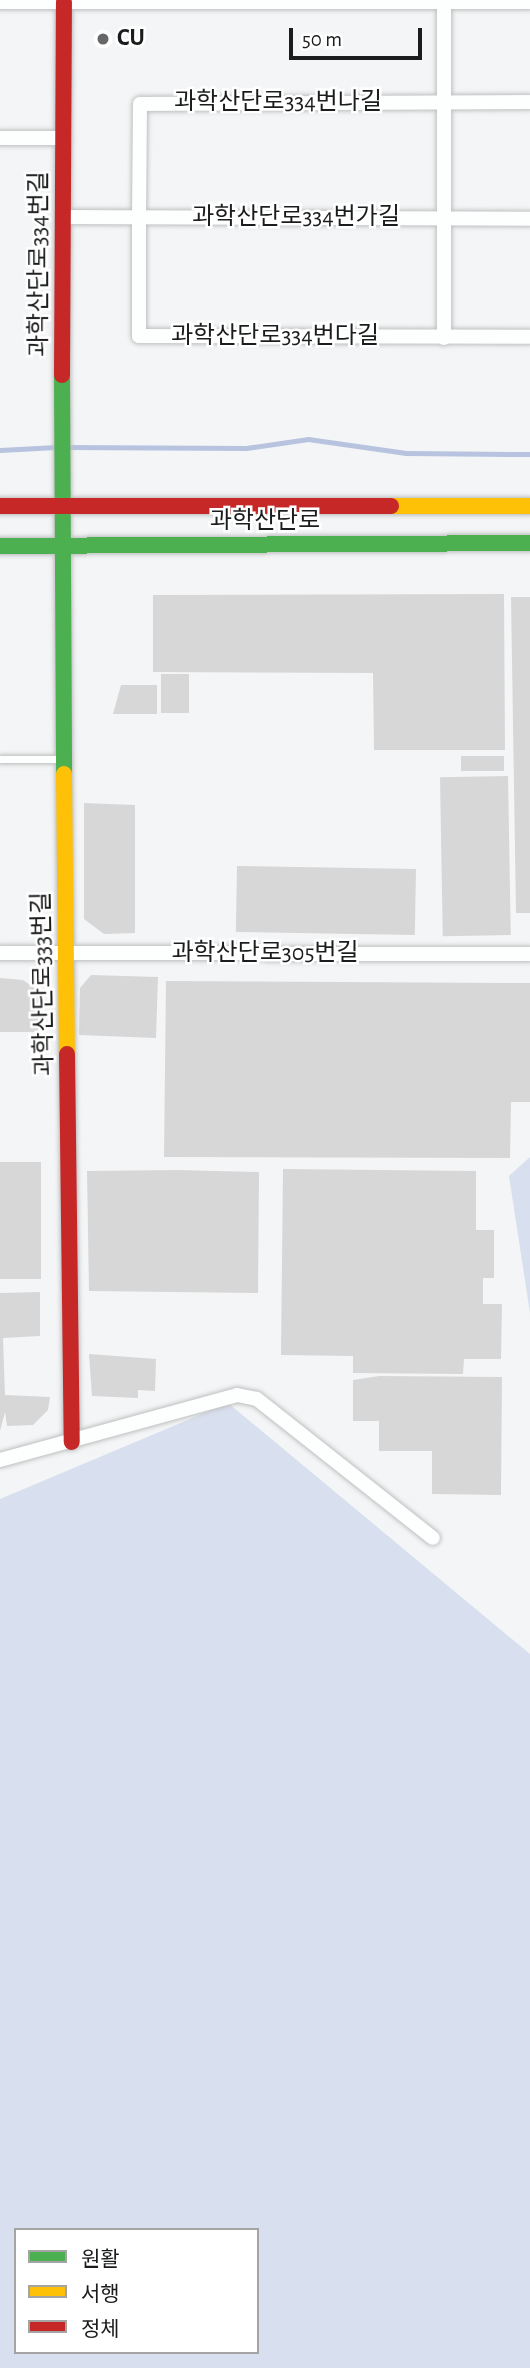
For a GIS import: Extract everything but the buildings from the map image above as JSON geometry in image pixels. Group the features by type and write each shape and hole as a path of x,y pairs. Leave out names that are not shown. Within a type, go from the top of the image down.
{"street":[{"path":"444,1 444,338"},
{"path":"0,2 530,2"},
{"name":"과학산단로334번길","path":"61,526 64,2"},
{"name":"과학산단로334번나길","path":"139,218 140,104 530,102"},
{"path":"0,138 63,138"},
{"name":"과학산단로334번가길","path":"62,217 530,219"},
{"name":"과학산단로334번다길","path":"139,218 139,336 530,337"},
{"name":"과학산단로","path":"0,506 530,506"},
{"name":"과학산단로333번길","path":"61,526 72,1442"},
{"name":"과학산단로","path":"0,546 530,543"},
{"name":"과학산단로305번길","path":"0,953 530,954"},
{"path":"0,1460 237,1395 257,1399 433,1538"}],"lane":[{"path":"0,759 64,759"}],"shaded area":[{"path":"530,1157 530,1313 509,1176"},
{"path":"228,1403 530,1654 530,2368 0,2368 0,1499"}],"waterway":[{"path":"66,447 246,448 308,439 406,453 530,454"},
{"path":"0,450 56,447"}],"traffic: fast":[{"path":"62,375 64,774"},
{"path":"0,546 530,543"}],"traffic: slow":[{"path":"391,506 530,506"},
{"path":"64,774 67,1054"}],"traffic: jam":[{"path":"62,375 64,2"},
{"path":"0,506 391,506"},
{"path":"67,1054 72,1442"}],"place":[{"name":"CU","path":"103,39"}]}
